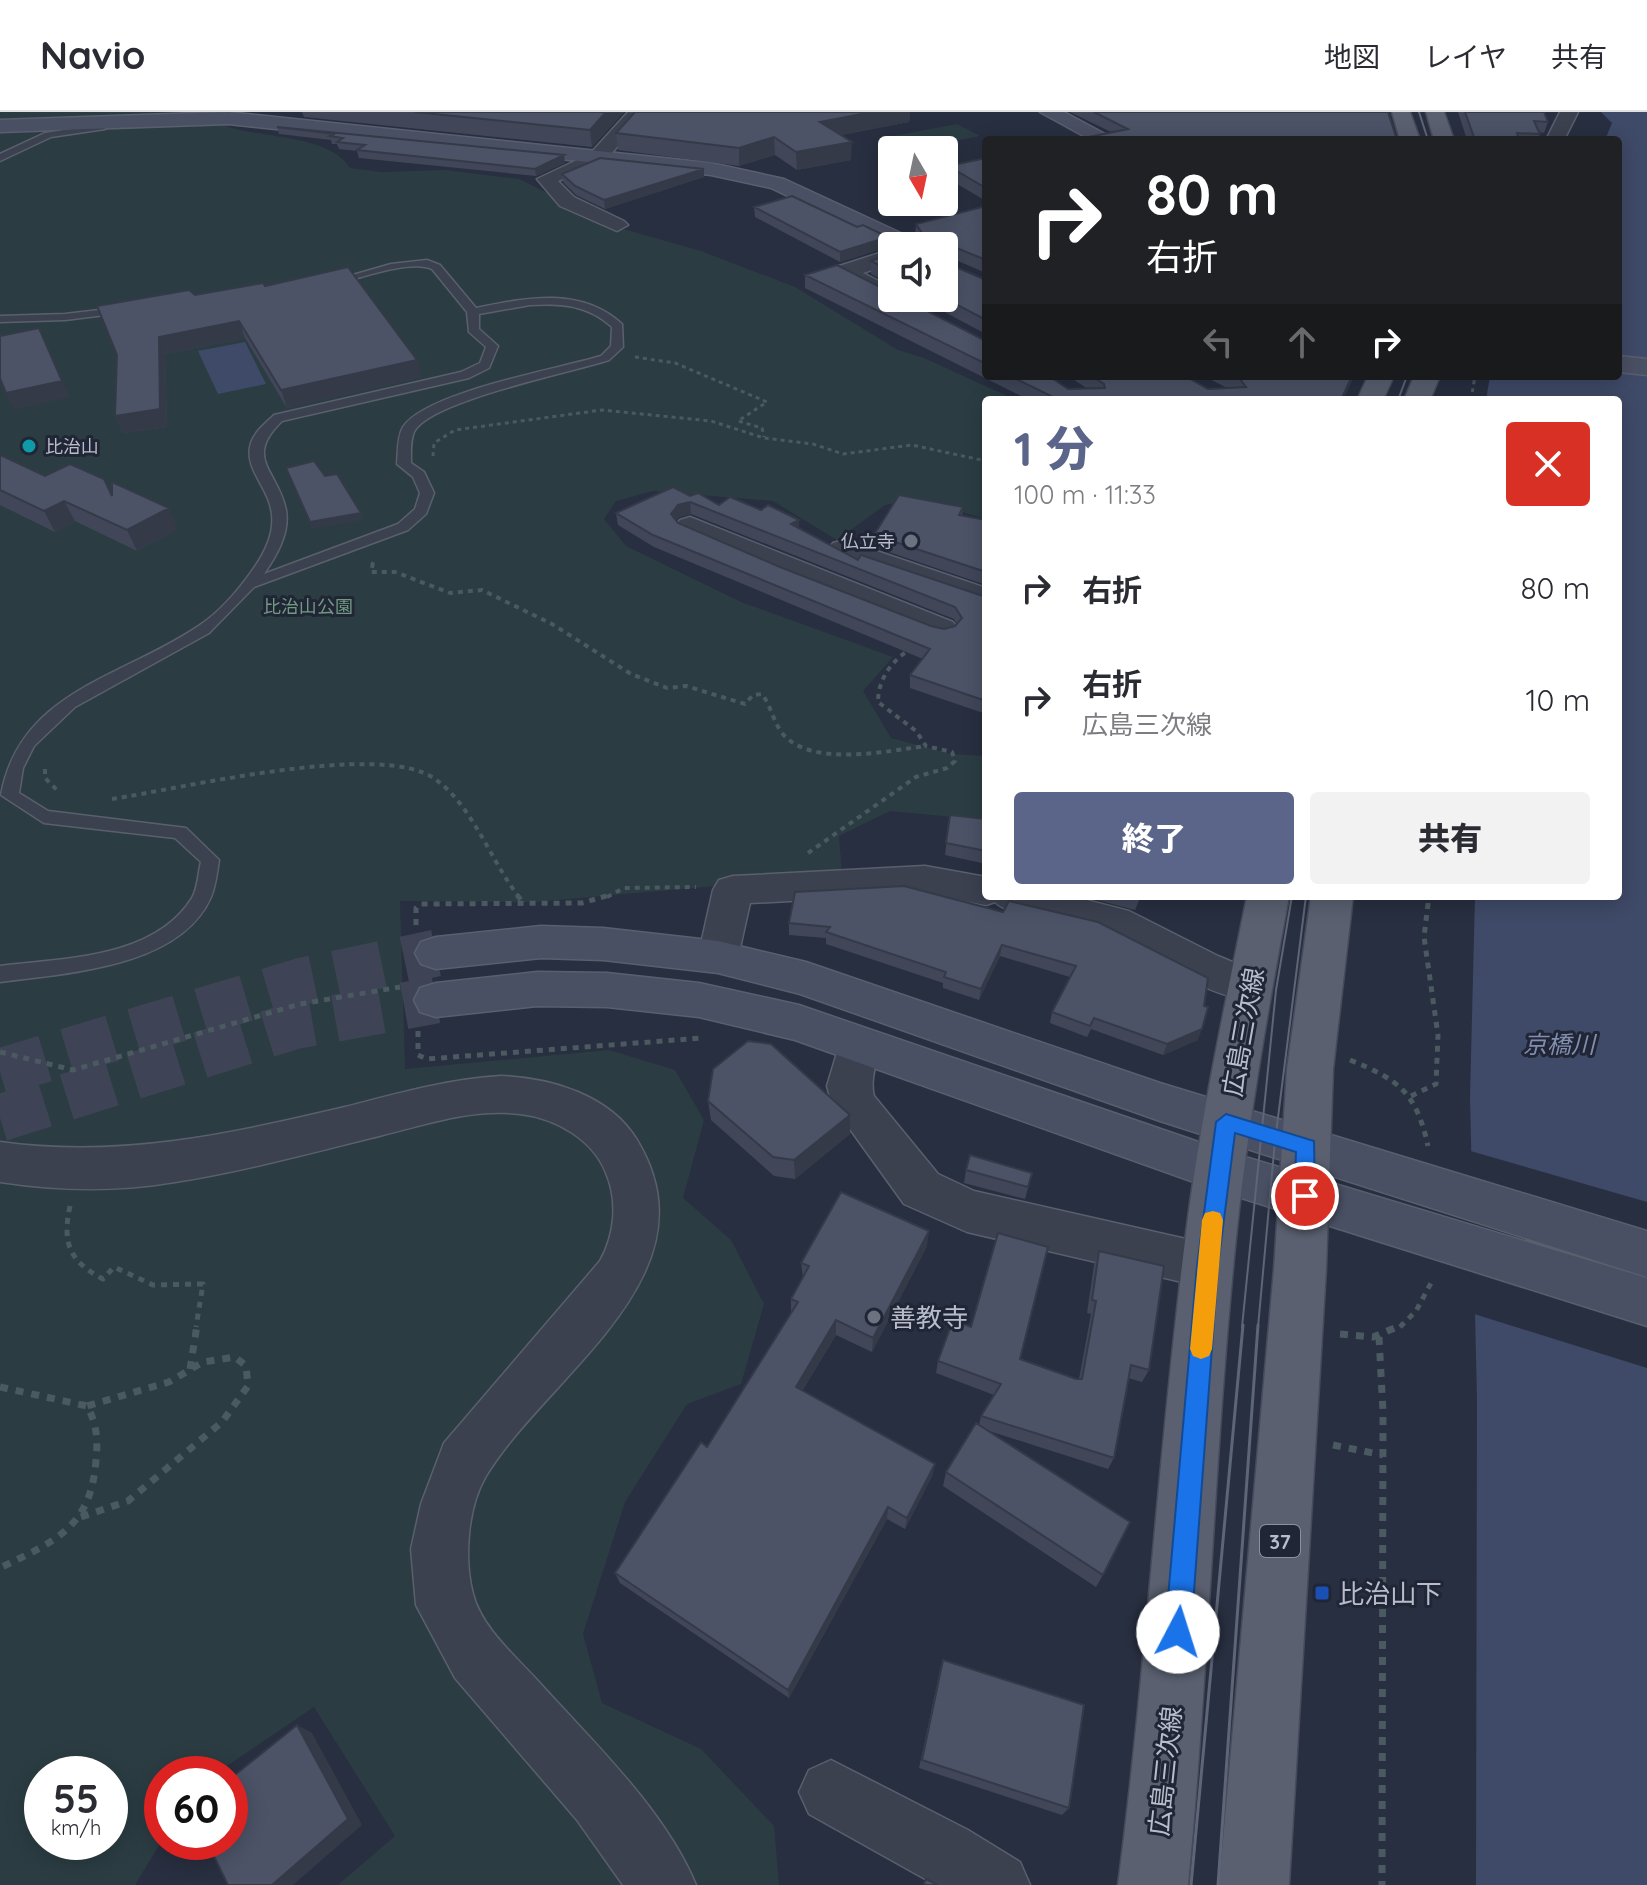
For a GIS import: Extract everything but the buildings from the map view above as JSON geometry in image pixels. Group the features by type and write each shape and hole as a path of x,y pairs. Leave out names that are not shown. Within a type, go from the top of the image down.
{"main road":[{"path":"1401,112 1409,136"},
{"path":"1435,112 1443,136"},
{"name":"広島三次線","path":"1153,1885 1166,1785 1208,1266 1222,1146 1267,900"},
{"name":"37","path":"1254,1885 1306,1172 1310,1069 1331,900"}],"street":[{"path":"617,225 563,198 550,188 547,179 597,158 638,112"},
{"path":"1049,112 1098,136"},
{"path":"1557,136 1569,112"},
{"path":"0,126 255,116 755,176 797,192 881,232"},
{"path":"878,261 844,272 878,286"},
{"path":"1622,364 1647,367"},
{"path":"690,526 930,638 973,612 982,602"},
{"path":"844,549 982,597"},
{"path":"718,957 733,890 925,880 982,890"},
{"path":"1028,900 1115,921 1203,967 1251,987"},
{"path":"436,953 541,942 603,944 718,957 806,979 1222,1146"},
{"path":"419,993 607,990 699,1000 799,1023 858,1045 1306,1172 1454,1193 1647,1254"},
{"path":"858,1045 849,1086 854,1104 921,1189 967,1211 1208,1266"},
{"path":"0,1162 58,1171 150,1166 431,1105 500,1094 553,1101 598,1124 621,1152 636,1186 639,1229 630,1256 618,1277 463,1462 439,1549 445,1605 476,1657 600,1797 663,1885"},
{"path":"1306,1172 1443,1263 1647,1302"},
{"path":"831,1792 945,1853 997,1885"}],"lane":[{"path":"0,158 41,138 76,129 114,127 123,120"},
{"path":"0,974 117,957 172,933 201,900 210,860 180,832 44,817 10,795 10,778 21,753 48,721 80,698 211,626 250,584 279,531 281,506 257,461 254,444 260,432 278,418 465,375 485,365 492,346 473,330 473,312 436,267 427,263 391,267 318,285"},
{"path":"250,584 372,541 403,527 421,511 427,493 419,475 404,464 408,429 417,419 454,400 588,364 612,353 620,338 618,326 603,312 585,305 546,301 473,312"},
{"path":"0,319 109,313 138,307"},
{"path":"2,336 25,319"}],"path":[{"path":"612,353 675,363 767,402 738,421 762,428 764,438"},
{"path":"432,463 434,443 455,430 592,409 711,421 764,438 813,444 843,454 912,445 982,460"},
{"path":"372,541 371,572 395,572 450,593 482,590 552,624 636,677 667,688 686,686 745,704 753,695 762,694 785,736 806,747 852,753 926,746 952,752 955,761 947,768 916,777 825,842"},
{"path":"926,746 916,731 878,702 877,693 901,655 930,638"},
{"path":"70,797 49,786 45,769 54,744 80,698"},
{"path":"103,800 240,777 370,764 405,767 431,776 457,801 521,901"},
{"path":"1411,1096 1436,1084 1438,1035 1424,937 1429,900"},
{"path":"0,1052 73,1070 300,1004 419,993"},
{"path":"427,1059 713,1037"},
{"path":"1349,1060 1382,1073 1405,1088 1421,1111 1428,1147"},
{"path":"73,1195 65,1245 81,1266 103,1279 114,1267 153,1285 203,1284 190,1370"},
{"path":"1327,1331 1379,1337 1406,1327 1421,1308 1443,1263"},
{"path":"1379,1337 1383,1455 1382,1885"},
{"path":"0,1387 87,1406 169,1382 203,1362 235,1357 246,1366 248,1386 222,1422 128,1501 81,1517 54,1540 0,1568"},
{"path":"81,1517 99,1449 93,1412 87,1406"},
{"path":"1323,1443 1383,1455"}],"green space":[{"path":"0,112 248,112 0,123"},
{"name":"比治山公園","path":"220,124 325,148 350,168 381,172 445,170 519,179 616,227 701,251 795,287 898,350 924,358 1007,396 982,396 982,518 917,499 885,505 837,540 773,501 653,491 616,501 604,519 626,546 741,602 893,657 863,691 891,738 951,754 982,756 982,820 890,811 839,836 842,875 534,902 400,901 405,1069 609,1050 675,1070 704,1120 683,1198 731,1240 764,1304 741,1384 687,1404 625,1502 583,1634 602,1703 701,1749 774,1826 779,1885 338,1885 395,1836 314,1707 242,1756 144,1756 144,1860 150,1860 135,1885 0,1885 0,130"},
{"path":"957,124 980,136 958,140 958,136 892,136"}],"water":[{"name":"京橋川","path":"1601,112 1647,112 1647,1885 1476,1885 1477,1398 1470,1097 1475,900 1622,900 1622,396 1487,396 1489,380 1622,380 1622,136 1607,136 1612,123"},
{"path":"245,342 266,384 218,394 198,351"}],"pier":[{"path":"1467,1150 1647,1202 1647,1368 1471,1313"}],"tunnel":[{"path":"0,1072 303,981 436,953"},
{"path":"0,1118 293,1026 436,1000"}],"tram line":[{"path":"1419,112 1427,136"},
{"path":"1400,396 1406,380"},
{"path":"1242,1327 1276,990 1291,900"},
{"path":"1258,1327 1275,1141 1305,900"},
{"path":"1191,1885 1243,1325"},
{"path":"1218,1885 1258,1325"}],"slow traffic":[{"path":"1201,1349 1213,1220"}],"place":[{"name":"比治山","path":"29,446"},
{"name":"仏立寺","path":"911,541"},
{"name":"善教寺","path":"874,1317"},
{"name":"比治山下","path":"1322,1593"}],"route":[{"path":"1178,1632 1208,1266 1226,1122 1307,1147 1305,1196"}]}
